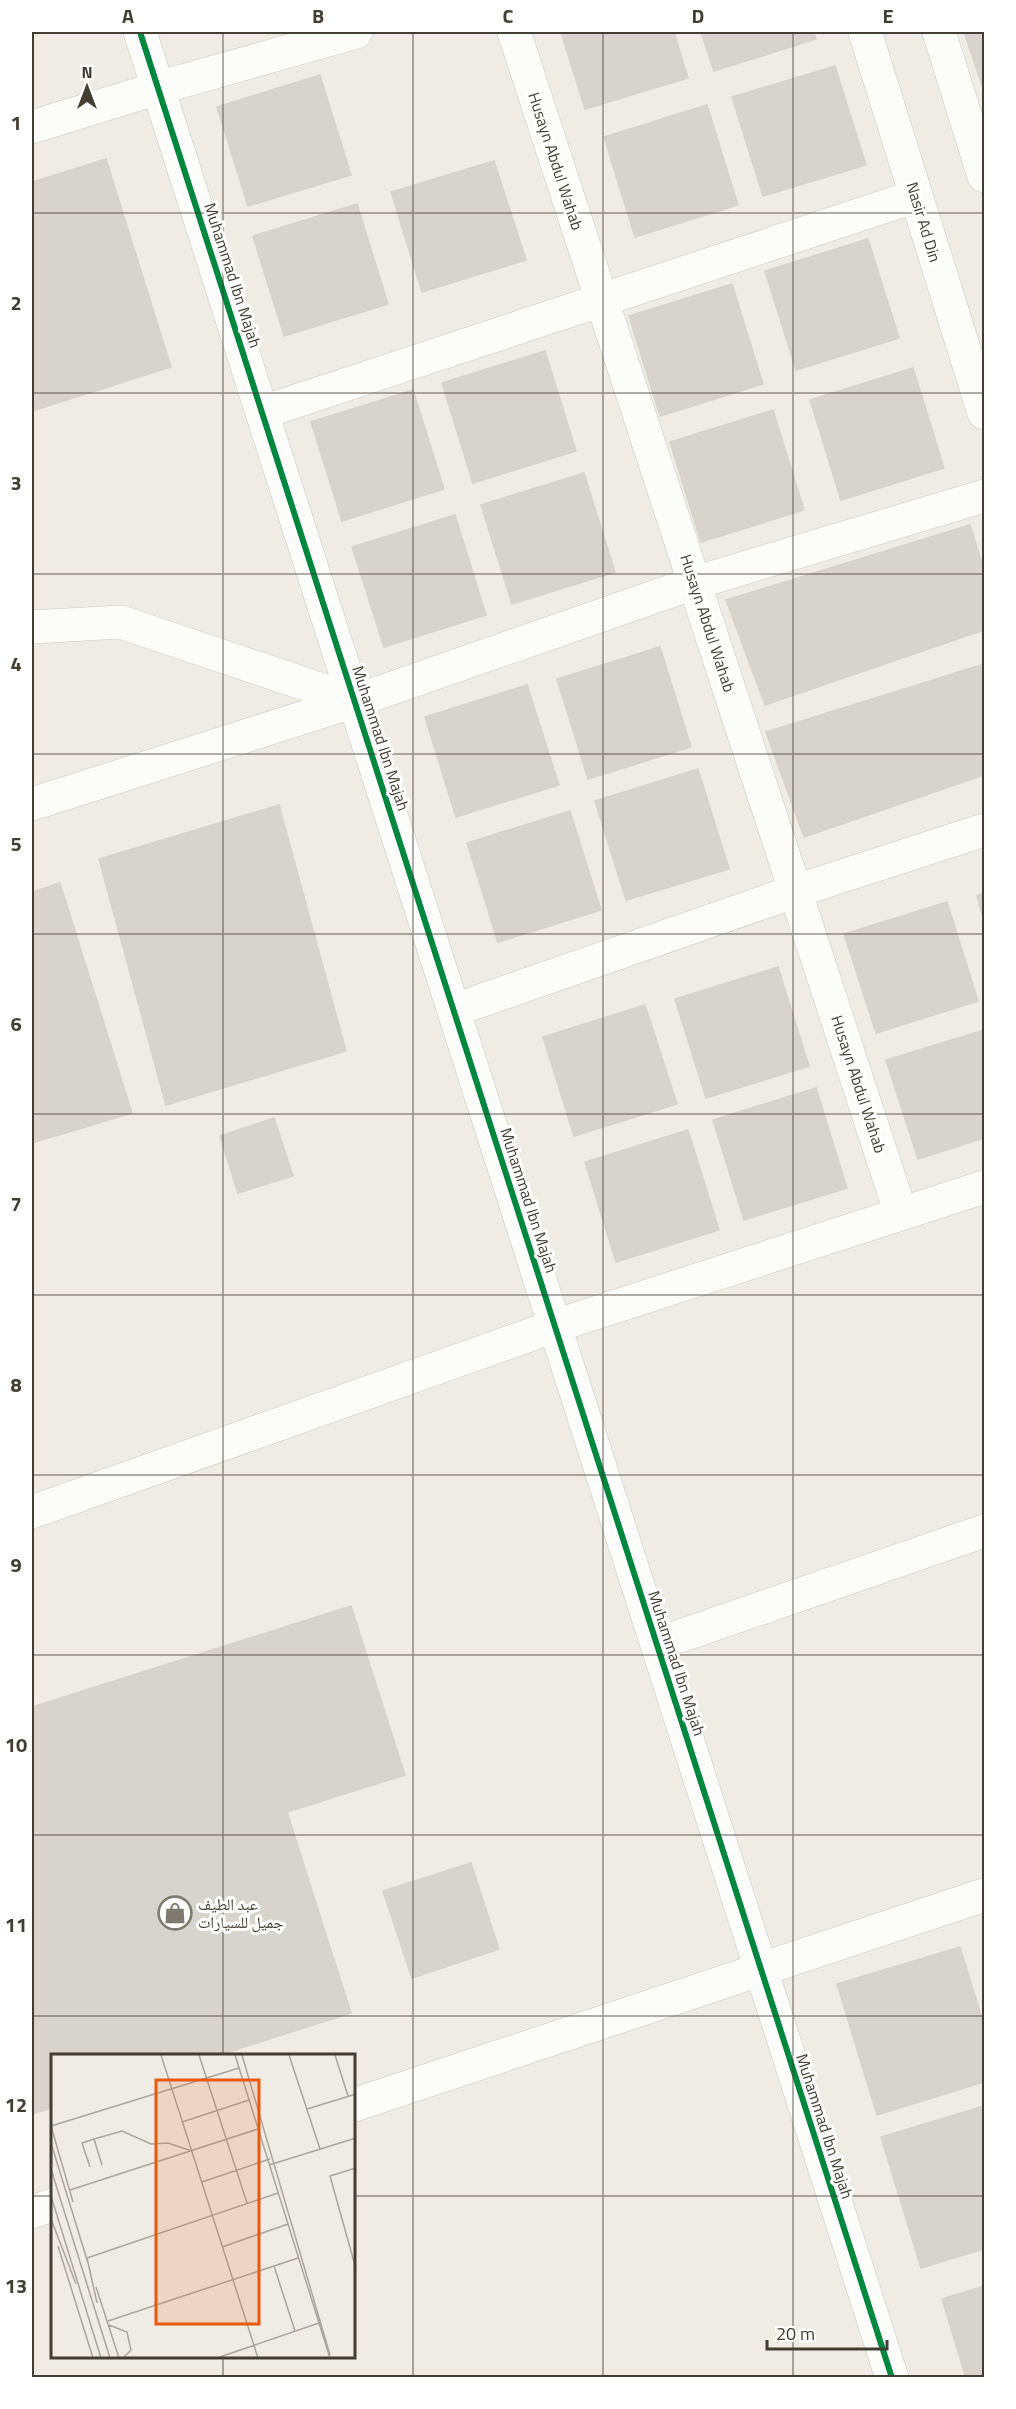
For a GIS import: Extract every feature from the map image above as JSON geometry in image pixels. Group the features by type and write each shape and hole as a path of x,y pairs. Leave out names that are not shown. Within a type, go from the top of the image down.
{"street":[{"name":"Muhammad Ibn Majah","path":"140,32 892,2378"},
{"path":"32,127 158,88 356,32"},
{"name":"Husayn Abdul Wahab","path":"513,32 901,1214"},
{"name":"Nasir Ad Din","path":"865,32 984,413"},
{"path":"939,32 984,176"},
{"path":"263,412 916,196"},
{"path":"32,804 355,701 694,583 984,496"},
{"path":"32,627 121,622 355,701"},
{"path":"454,1010 796,891 984,830"},
{"path":"32,1512 555,1326 984,1187"},
{"path":"657,1644 984,1531"},
{"path":"356,2104 984,1894"},
{"path":"32,2212 51,2205"}],"building":[{"path":"561,32 674,32 688,78 585,109"},
{"path":"701,32 814,32 816,39 714,71"},
{"path":"964,32 984,32 984,91"},
{"path":"835,66 866,165 763,196 732,97"},
{"path":"320,75 351,175 248,206 217,107"},
{"path":"707,105 738,205 635,237 604,137"},
{"path":"106,159 171,367 32,411 32,182"},
{"path":"494,161 526,260 422,292 391,192"},
{"path":"357,204 388,304 284,336 253,236"},
{"path":"868,239 899,338 796,370 765,271"},
{"path":"732,284 763,384 660,416 629,316"},
{"path":"545,351 576,451 473,483 442,383"},
{"path":"913,368 944,468 841,500 810,400"},
{"path":"413,390 444,489 342,521 311,422"},
{"path":"773,410 804,510 701,542 670,442"},
{"path":"584,473 615,572 512,604 481,505"},
{"path":"455,515 486,615 384,647 352,547"},
{"path":"970,525 984,570 984,630 765,705 726,600"},
{"path":"660,647 691,747 588,779 557,679"},
{"path":"984,664 984,775 804,837 766,732"},
{"path":"527,685 559,785 456,817 425,717"},
{"path":"698,769 729,869 626,900 595,801"},
{"path":"279,805 346,1051 166,1105 99,859"},
{"path":"570,811 601,910 498,942 467,843"},
{"path":"60,883 132,1113 32,1143 32,892"},
{"path":"984,893 984,921 977,896"},
{"path":"947,902 978,1001 876,1033 844,934"},
{"path":"778,967 809,1066 706,1098 675,999"},
{"path":"645,1005 677,1104 574,1136 543,1037"},
{"path":"984,1030 984,1138 918,1159 886,1060"},
{"path":"816,1088 847,1188 744,1220 713,1120"},
{"path":"274,1118 293,1176 238,1193 220,1136"},
{"path":"688,1130 719,1230 616,1262 585,1162"},
{"name":"عبد الطيف جميل للسيارات","path":"351,1606 405,1775 287,1812 351,2013 222,2054 51,2054 51,2108 32,2114 32,1707"},
{"path":"471,1863 499,1949 412,1978 383,1891"},
{"path":"960,1947 984,2025 984,2082 877,2115 837,1984"},
{"path":"984,2106 984,2249 921,2268 881,2137"},
{"path":"984,2286 984,2378 966,2378 942,2299"}],"cycle path":[{"path":"140,32 892,2378"}],"place":[{"name":"عبد الطيف جميل للسيارات","path":"175,1913"}]}
